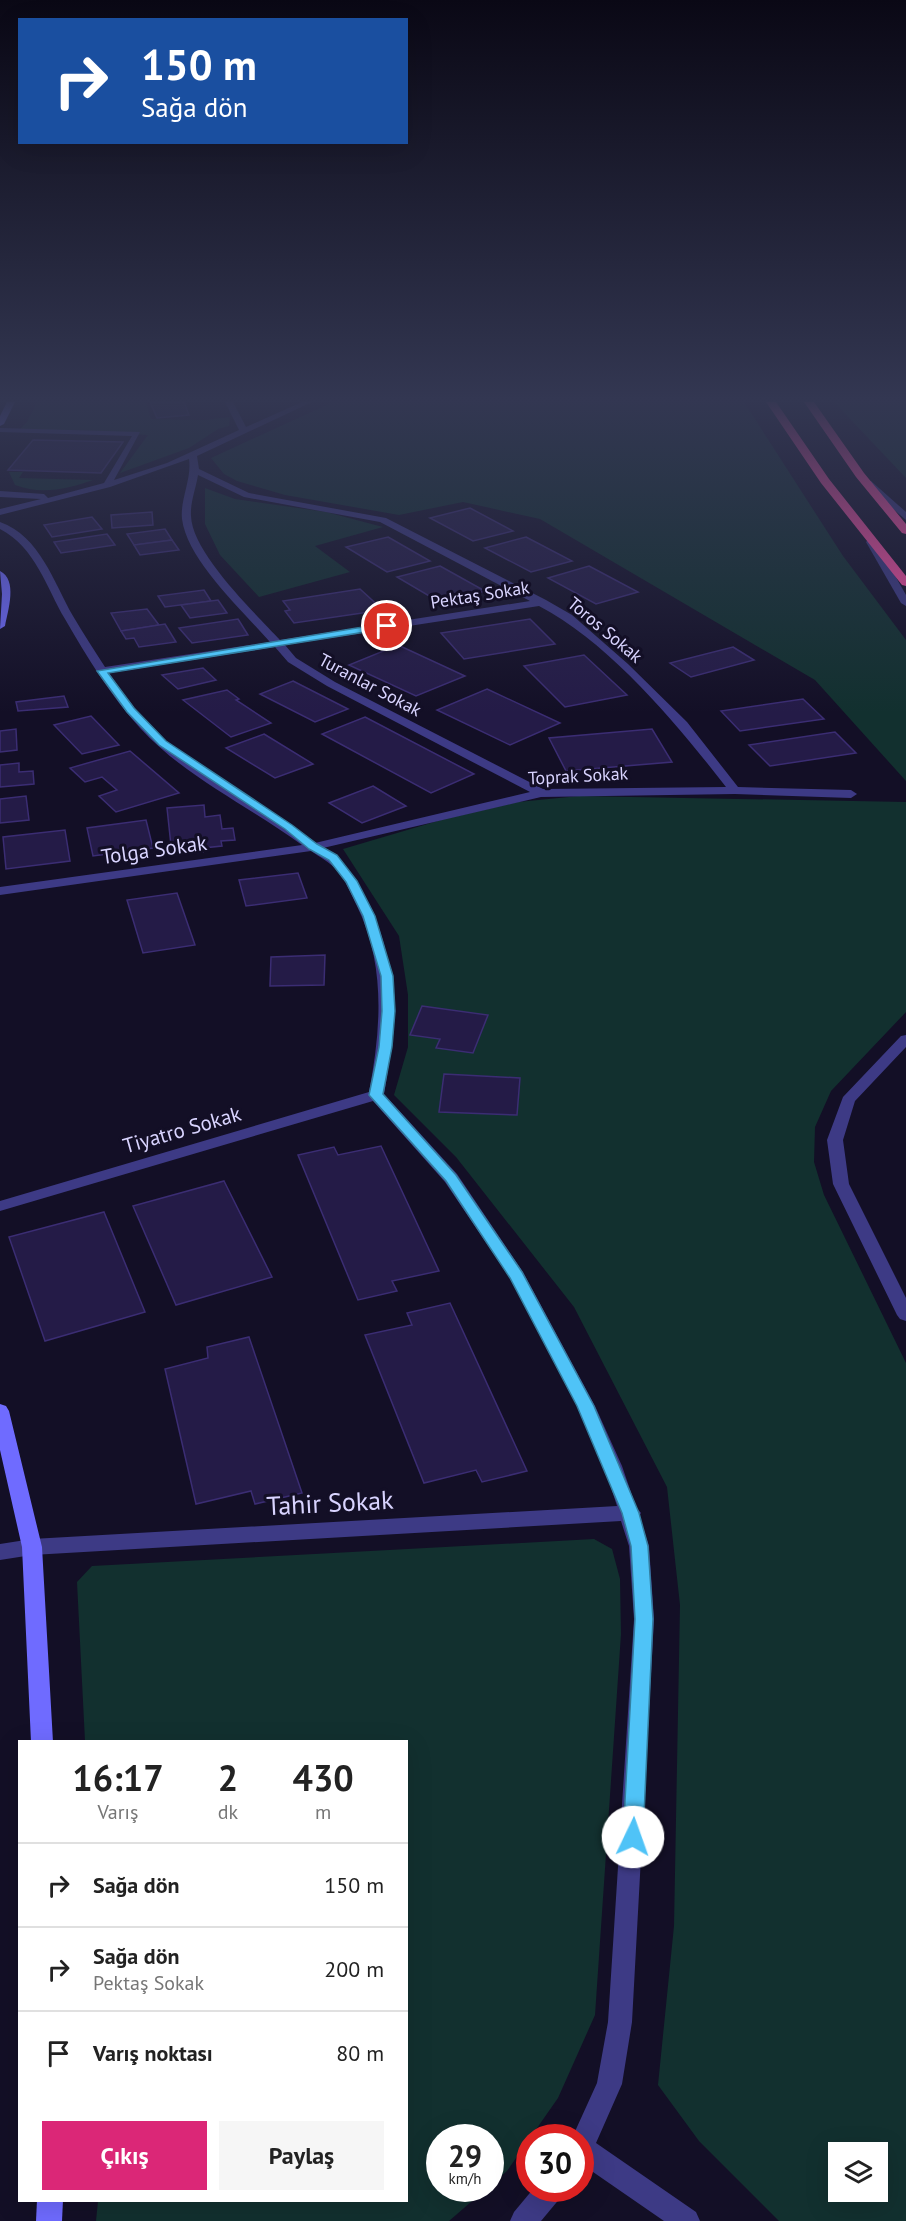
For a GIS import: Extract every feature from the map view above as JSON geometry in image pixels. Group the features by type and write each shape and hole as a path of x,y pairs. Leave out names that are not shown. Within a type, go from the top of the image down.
{"highway":[{"path":"843,506 906,582"},
{"path":"885,506 906,531"}],"main road":[{"path":"0,574 6,604 0,626"},
{"path":"0,1411 32,1547 42,1740"},
{"path":"49,2221 50,2202"}],"street":[{"path":"0,512 27,506"},
{"name":"Turanlar Sokak","path":"188,506 186,515 188,528 213,571 292,660 541,793"},
{"name":"Toros Sokak","path":"305,506 383,520 568,617 624,666 683,724 735,790"},
{"path":"894,506 906,517"},
{"path":"0,525 13,532 36,555 67,615 102,671 131,710 162,743 289,827 313,847 333,858 351,881 369,916 387,976 389,1011 386,1047 376,1095 451,1178 517,1276 585,1406 630,1513 639,1546 644,1619 620,2022 609,2084 592,2124"},
{"path":"871,542 906,603"},
{"name":"Pektaş Sokak","path":"102,671 543,602"},
{"name":"Toprak Sokak","path":"313,847 541,793 735,790 851,794"},
{"name":"Tolga Sokak","path":"0,891 313,847"},
{"path":"906,1039 848,1101 835,1140 841,1184 906,1315"},
{"name":"Tiyatro Sokak","path":"0,1206 376,1095"},
{"name":"Tahir Sokak","path":"0,1552 32,1547 630,1513"},
{"path":"594,2157 687,2221"},
{"path":"523,2221 540,2202"}],"green space":[{"path":"205,506 282,506 326,512 383,527 315,546 350,572 259,597 220,555 205,524"},
{"path":"346,506 445,506 399,515"},
{"path":"480,506 811,506 843,556 906,640 906,781 815,680 540,519"},
{"path":"579,796 906,802 906,1012 831,1091 815,1127 814,1162 824,1195 906,1363 906,2221 779,2221 699,2141 658,2085 674,1926 680,1605 667,1487 574,1307 456,1157 394,1095 408,1047 408,995 399,936 343,849 441,820 518,802"},
{"path":"594,1539 612,1549 620,1579 621,1634 595,2015 558,2098 540,2124 516,2124 516,2158 504,2174 504,2124 426,2124 426,2202 471,2202 449,2221 96,2221 98,2202 408,2202 408,1740 85,1740 77,1582 92,1566"}],"building":[{"path":"470,508 513,531 473,541 430,518"},
{"path":"152,512 153,525 112,528 111,515"},
{"path":"92,517 102,529 52,537 44,525"},
{"path":"165,529 172,540 134,545 127,534"},
{"path":"107,534 115,545 61,553 54,542"},
{"path":"388,537 430,561 387,572 346,547"},
{"path":"526,537 572,561 531,572 485,548"},
{"path":"172,540 179,550 140,555 134,545"},
{"path":"440,566 485,591 441,603 397,577"},
{"path":"589,566 638,592 596,604 548,578"},
{"path":"360,589 383,610 294,623 285,611 290,610 283,601"},
{"path":"204,590 211,601 165,607 158,596"},
{"path":"218,600 227,613 190,618 181,605"},
{"path":"147,609 159,625 121,631 111,613"},
{"path":"238,619 248,635 192,643 179,628"},
{"path":"530,619 555,644 464,659 441,633"},
{"path":"165,624 176,642 139,647 134,638 126,639 121,631"},
{"path":"398,645 465,676 416,696 349,665"},
{"path":"733,647 754,660 691,677 670,663"},
{"path":"584,655 627,695 565,707 524,666"},
{"path":"203,668 216,680 178,689 162,675"},
{"path":"293,681 348,709 315,722 260,694"},
{"path":"487,689 560,723 510,745 437,710"},
{"path":"227,690 239,699 236,700 271,723 231,737 183,700"},
{"path":"64,696 68,707 18,711 16,702"},
{"path":"803,699 824,719 740,731 721,711"},
{"path":"91,716 119,745 82,754 54,725"},
{"path":"365,717 474,774 431,793 322,734"},
{"path":"16,729 17,750 0,752 0,731"},
{"path":"652,729 672,762 566,771 549,738"},
{"path":"835,732 856,753 770,766 749,745"},
{"path":"264,734 313,764 275,778 226,748"},
{"path":"130,751 179,793 116,812 99,796 117,790 102,777 85,782 70,768"},
{"path":"19,763 19,772 33,771 34,784 0,787 0,765"},
{"path":"373,786 406,806 362,823 329,803"},
{"path":"26,796 29,820 0,823 0,799"},
{"path":"204,805 205,817 220,815 222,829 233,828 235,840 221,841 222,846 203,848 203,852 172,855 167,808"},
{"path":"146,820 153,848 93,856 87,828"},
{"path":"65,830 70,861 6,869 3,837"},
{"path":"298,873 307,898 246,906 239,880"},
{"path":"177,893 195,945 143,953 127,900"},
{"path":"325,955 324,985 270,986 271,957"},
{"path":"422,1006 488,1015 473,1053 436,1048 440,1039 410,1035"},
{"path":"444,1074 520,1078 517,1115 439,1112"},
{"path":"381,1146 439,1271 392,1281 397,1291 358,1300 298,1155 334,1147 338,1155"},
{"path":"224,1181 272,1277 176,1305 133,1206"},
{"path":"104,1212 145,1312 45,1341 9,1237"},
{"path":"450,1303 527,1471 482,1482 476,1470 424,1483 365,1335 412,1325 407,1313"},
{"path":"249,1337 302,1493 255,1504 251,1491 196,1504 165,1369 208,1358 207,1347"}],"route":[{"path":"387,626 102,671 145,727 162,743 289,827 313,847 333,858 351,881 369,916 387,976 389,1011 386,1047 376,1095 451,1178 517,1276 585,1406 613,1466 630,1513 639,1546 644,1619 633,1837"}]}
